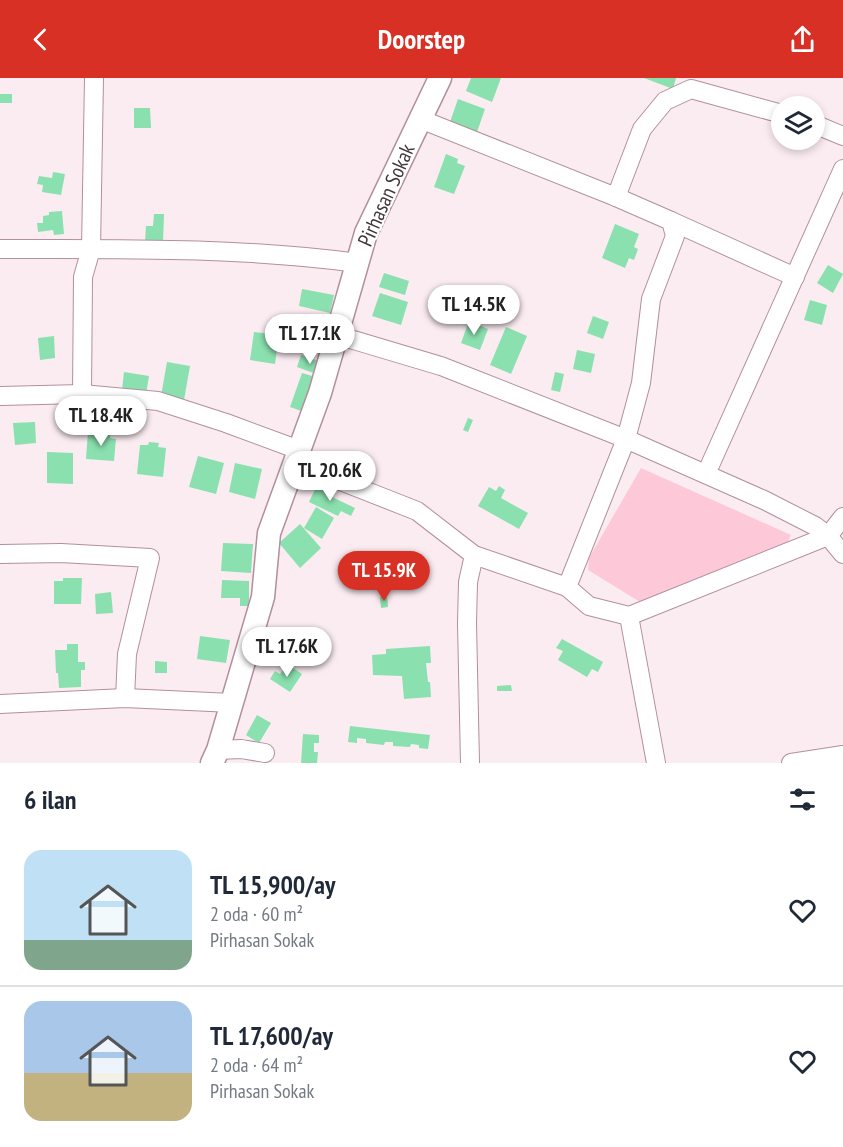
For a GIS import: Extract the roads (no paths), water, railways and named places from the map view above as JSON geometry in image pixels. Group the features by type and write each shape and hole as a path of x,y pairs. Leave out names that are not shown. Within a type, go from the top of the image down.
{"street":[{"path":"82,394 83,277 91,249 94,78"},
{"name":"Pirhasan Sokak","path":"215,757 263,597 269,533 320,393 366,233 440,78"},
{"path":"616,197 642,129 665,101 691,89 771,111"},
{"path":"420,119 616,197 795,277"},
{"path":"825,128 843,135"},
{"path":"706,474 843,169"},
{"path":"567,587 626,439 641,383 651,299 675,236 671,221"},
{"path":"0,249 91,249 297,255 358,263"},
{"path":"337,335 441,366 626,439 764,500 815,526 828,536 843,554"},
{"path":"0,396 82,394 158,402 226,423 417,511 474,555 567,587 589,606 629,616 828,536 843,517"},
{"path":"0,554 61,553 150,558 127,654 125,698"},
{"path":"470,763 468,582 474,555"},
{"path":"629,616 656,763"},
{"path":"0,704 125,698 232,703"},
{"path":"215,757 241,749 265,753"},
{"path":"791,763 843,755"}]}
